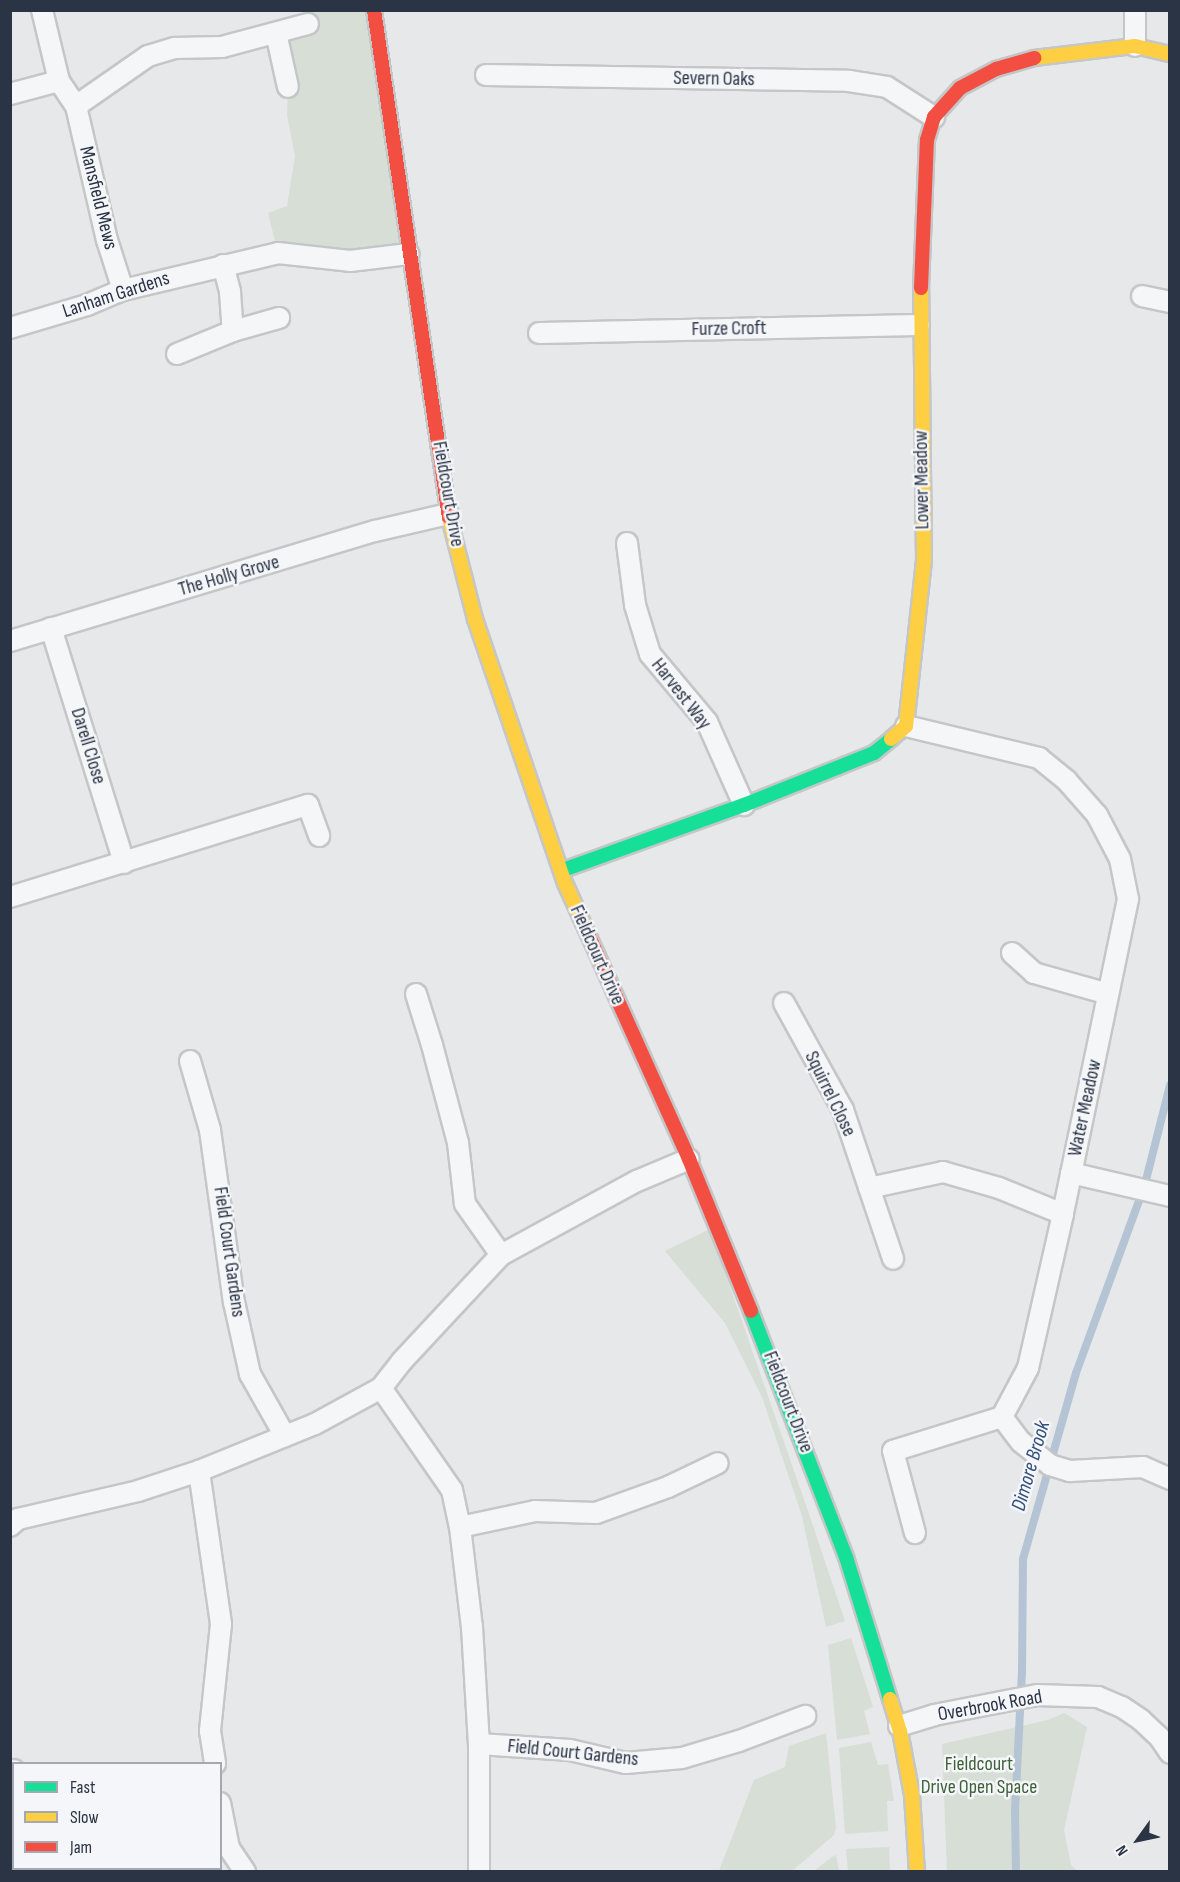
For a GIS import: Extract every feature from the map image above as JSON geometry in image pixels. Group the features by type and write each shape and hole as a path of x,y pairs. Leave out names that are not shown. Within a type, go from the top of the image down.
{"street":[{"name":"Mansfield Mews","path":"42,10 59,81 75,106 107,240 123,290"},
{"name":"Fieldcourt Drive","path":"374,10 448,514 475,619 563,870 565,883 689,1159 824,1497 899,1726 912,1795 917,1872"},
{"path":"1135,10 1135,46"},
{"path":"75,106 148,56 175,48 222,47 308,24"},
{"path":"276,33 288,87"},
{"name":"Lower Meadow","path":"906,726 924,561 919,325 927,140 934,117 960,88 996,69 1035,58 1135,46 1170,54"},
{"name":"Severn Oaks","path":"486,75 849,81 887,87 934,117"},
{"path":"10,94 59,81"},
{"name":"Lanham Gardens","path":"10,328 87,306 123,290 278,253 350,261 409,254"},
{"path":"223,265 230,292 233,332"},
{"path":"1143,296 1170,302"},
{"path":"177,354 233,332 279,318"},
{"name":"Furze Croft","path":"539,333 919,325"},
{"name":"The Holly Grove","path":"10,641 375,531 448,514"},
{"name":"Harvest Way","path":"627,543 635,605 650,654 707,722 744,804"},
{"name":"Darell Close","path":"51,628 124,863"},
{"path":"563,870 744,804 874,753 906,726"},
{"name":"Water Meadow","path":"906,726 1039,758 1067,781 1097,815 1120,859 1128,899 1063,1214 1028,1368 1002,1417"},
{"path":"10,897 308,805 319,836"},
{"path":"1012,953 1034,973 1108,994"},
{"path":"416,994 458,1143 465,1204 501,1256"},
{"name":"Squirrel Close","path":"784,1003 843,1110 893,1259"},
{"name":"Field Court Gardens","path":"190,1061 210,1130 234,1302 250,1374 285,1436"},
{"path":"13,1516 138,1491 199,1471 315,1424 381,1389 402,1361 501,1256 637,1181 689,1159"},
{"path":"869,1188 943,1172 999,1188 1063,1214"},
{"path":"1071,1173 1165,1195"},
{"name":"Field Court Gardens","path":"381,1389 452,1490 460,1527 472,1627 479,1744 479,1872"},
{"path":"915,1533 893,1451 1002,1417 1034,1452 1050,1465 1070,1471 1143,1467 1170,1479"},
{"path":"460,1527 535,1511 596,1513 668,1487 718,1463"},
{"path":"199,1471 221,1624 210,1731 214,1762"},
{"name":"Overbrook Road","path":"899,1726 1005,1700 1037,1695 1098,1697 1122,1707 1160,1738 1170,1753"},
{"name":"Field Court Gardens","path":"479,1744 570,1750 626,1762 671,1759 739,1741 805,1716"},
{"path":"222,1813 229,1848 245,1872"}],"green space":[{"path":"304,11 374,11 409,254 278,253 268,213 287,206 295,156 287,115 288,87 277,38 308,24"},
{"path":"710,1229 845,1621 826,1627 802,1516 762,1397 725,1323 665,1251"},
{"path":"851,1638 873,1707 864,1711 870,1734 837,1740 828,1645"},
{"name":"Fieldcourt Drive Open Space","path":"1064,1713 1087,1727 1064,1830 1071,1865 1077,1871 947,1871 942,1744 1048,1720"},
{"path":"826,1733 836,1828 834,1835 792,1871 719,1871 754,1780 785,1767 789,1746"},
{"path":"871,1742 878,1765 888,1764 894,1801 887,1801 888,1831 845,1834 839,1748"},
{"path":"889,1847 890,1871 848,1871 846,1849"},
{"path":"836,1855 839,1871 814,1871 832,1857"}],"waterway":[{"name":"Dimore Brook","path":"1016,1872 1015,1810 1022,1673 1023,1559 1076,1373 1145,1184 1170,1085"}],"traffic: fast":[{"path":"563,870 744,805 874,753 891,739"},
{"path":"751,1311 846,1557 890,1699"}],"traffic: slow":[{"path":"1034,58 1135,46 1170,54"},
{"path":"891,739 906,726 924,561 921,288"},
{"path":"449,517 475,619 565,883 588,934"},
{"path":"890,1699 900,1731 912,1795 917,1872"}],"traffic: jam":[{"path":"374,10 449,517"},
{"path":"921,288 927,140 934,117 960,88 996,69 1034,58"},
{"path":"588,934 689,1159 751,1311"}]}
